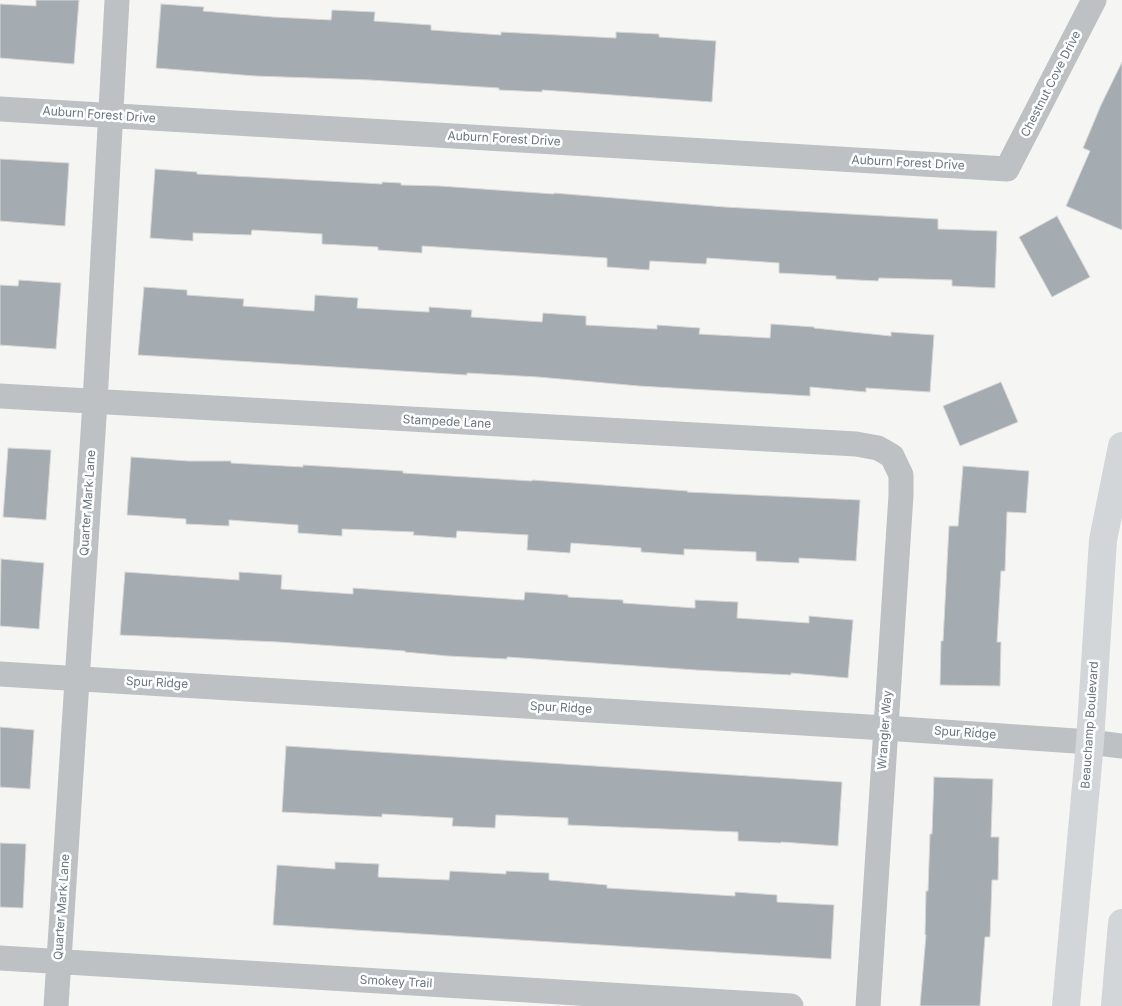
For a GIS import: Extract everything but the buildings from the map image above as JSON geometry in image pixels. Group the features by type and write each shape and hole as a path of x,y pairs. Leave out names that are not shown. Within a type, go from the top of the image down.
{"street":[{"name":"Quarter Mark Lane","path":"56,1006 95,402 117,0"},
{"name":"Chestnut Cove Drive","path":"1008,169 1094,0"},
{"name":"Auburn Forest Drive","path":"0,109 1008,169"},
{"name":"Stampede Lane","path":"0,396 856,444 878,448 892,456"},
{"name":"Beauchamp Boulevard","path":"1066,1006 1090,742 1103,540 1122,446"},
{"name":"Wrangler Way","path":"868,1006 901,495 901,475 892,456"},
{"name":"Spur Ridge","path":"0,674 885,728 1090,742 1122,746"},
{"path":"1115,1006 1122,923"},
{"name":"Smokey Trail","path":"0,958 791,1006"}]}
